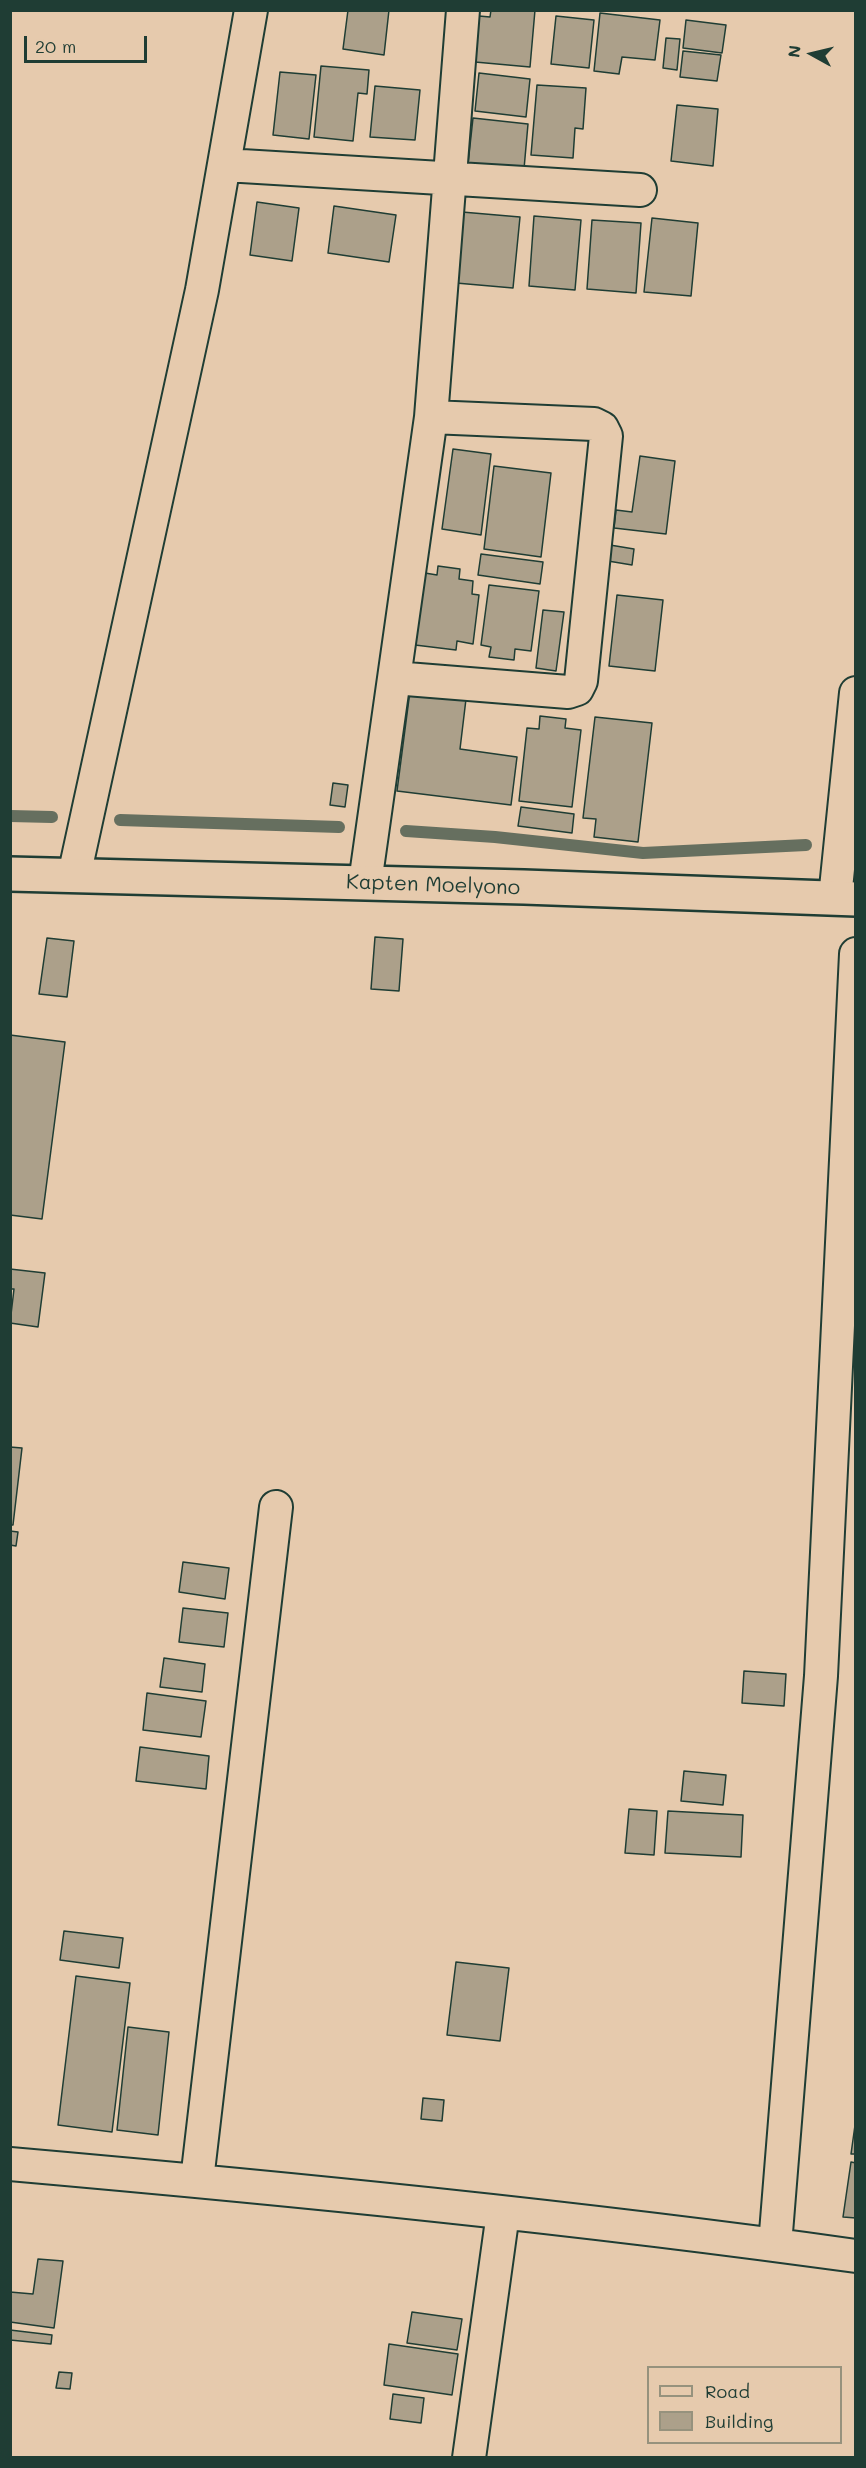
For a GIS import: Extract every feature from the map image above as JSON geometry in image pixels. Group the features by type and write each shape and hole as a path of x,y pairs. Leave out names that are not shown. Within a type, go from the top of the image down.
{"street":[{"path":"74,876 202,290 251,10"},
{"path":"365,883 431,417 463,10"},
{"path":"225,165 640,190"},
{"path":"394,678 568,692 578,689 581,681 606,436 602,428 594,424 431,417"},
{"path":"845,899 855,693"},
{"name":"Kapten Moelyono","path":"10,874 845,899"},
{"path":"775,2245 821,1676 855,954"},
{"path":"197,2180 276,1507"},
{"path":"10,2163 197,2180 503,2213 855,2256"},
{"path":"469,2457 503,2213"}],"building":[{"path":"348,10 389,10 384,55 343,49"},
{"path":"491,10 535,10 530,67 464,61 468,15 490,17"},
{"path":"600,13 660,20 655,60 622,57 619,74 594,71"},
{"path":"556,16 594,20 589,68 551,64"},
{"path":"686,20 726,25 722,53 683,48"},
{"path":"666,38 680,39 677,70 663,68"},
{"path":"683,51 721,55 717,81 680,77"},
{"path":"321,66 369,70 367,94 358,93 353,141 314,137"},
{"path":"280,72 316,75 309,139 273,135"},
{"path":"479,73 530,79 526,117 475,111"},
{"path":"537,85 586,88 583,129 575,128 573,158 531,155"},
{"path":"375,86 420,90 415,140 370,137"},
{"path":"677,105 718,109 713,166 671,161"},
{"path":"473,118 528,124 524,169 468,164"},
{"path":"257,202 299,208 292,261 250,255"},
{"path":"334,206 396,215 389,262 328,253"},
{"path":"462,212 520,217 513,288 456,283"},
{"path":"534,216 581,220 575,290 529,286"},
{"path":"652,218 698,223 691,296 644,292"},
{"path":"592,220 641,223 636,293 587,289"},
{"path":"453,449 491,454 481,535 442,529"},
{"path":"640,456 675,461 666,534 614,528 616,510 632,512"},
{"path":"494,466 551,473 541,557 484,549"},
{"path":"610,545 634,549 632,565 608,561"},
{"path":"481,554 543,562 540,584 478,575"},
{"path":"438,566 460,569 459,579 473,581 472,594 479,595 473,644 457,641 456,650 415,645 425,573 437,575"},
{"path":"489,585 539,591 531,651 515,649 514,660 489,657 491,647 481,645"},
{"path":"617,595 663,600 655,671 609,666"},
{"path":"543,610 564,612 556,671 536,668"},
{"path":"410,691 466,699 460,749 517,757 511,805 397,791"},
{"path":"540,716 566,719 565,728 581,730 572,807 519,801 527,728 539,729"},
{"path":"595,717 652,723 638,842 594,837 596,819 583,818"},
{"path":"333,783 348,785 345,807 330,805"},
{"path":"521,807 574,814 572,833 518,826"},
{"path":"375,937 403,939 399,991 371,989"},
{"path":"47,938 74,941 67,997 39,994"},
{"path":"10,1035 65,1042 42,1219 10,1215"},
{"path":"10,1269 45,1273 38,1327 10,1323 14,1289 10,1289"},
{"path":"10,1447 22,1448 13,1525 10,1525"},
{"path":"10,1531 18,1532 16,1546 10,1545"},
{"path":"183,1562 229,1568 225,1599 179,1592"},
{"path":"183,1608 228,1613 224,1647 179,1642"},
{"path":"164,1658 205,1664 202,1692 160,1687"},
{"path":"744,1671 786,1674 784,1706 742,1703"},
{"path":"147,1693 206,1701 201,1737 143,1730"},
{"path":"140,1747 209,1756 206,1789 136,1781"},
{"path":"684,1771 726,1775 723,1805 681,1801"},
{"path":"629,1809 657,1811 654,1855 625,1853"},
{"path":"668,1811 743,1815 741,1857 665,1853"},
{"path":"64,1931 123,1938 119,1968 60,1960"},
{"path":"456,1962 509,1968 500,2041 447,2035"},
{"path":"76,1976 130,1983 112,2132 58,2125"},
{"path":"128,2027 169,2032 158,2135 117,2130"},
{"path":"423,2098 444,2100 442,2121 421,2119"},
{"path":"856,2118 856,2154 851,2154"},
{"path":"851,2162 856,2163 856,2218 843,2217"},
{"path":"38,2259 63,2261 54,2328 10,2322 10,2292 33,2294"},
{"path":"412,2312 462,2319 457,2350 407,2343"},
{"path":"10,2330 52,2335 51,2344 10,2340"},
{"path":"389,2344 458,2354 452,2395 384,2385"},
{"path":"59,2372 72,2373 70,2389 56,2388"},
{"path":"393,2394 424,2398 421,2423 390,2419"}],"waterway":[{"path":"10,816 52,817"},
{"path":"120,820 339,827"},
{"path":"406,831 495,837 643,853 806,845"}]}
